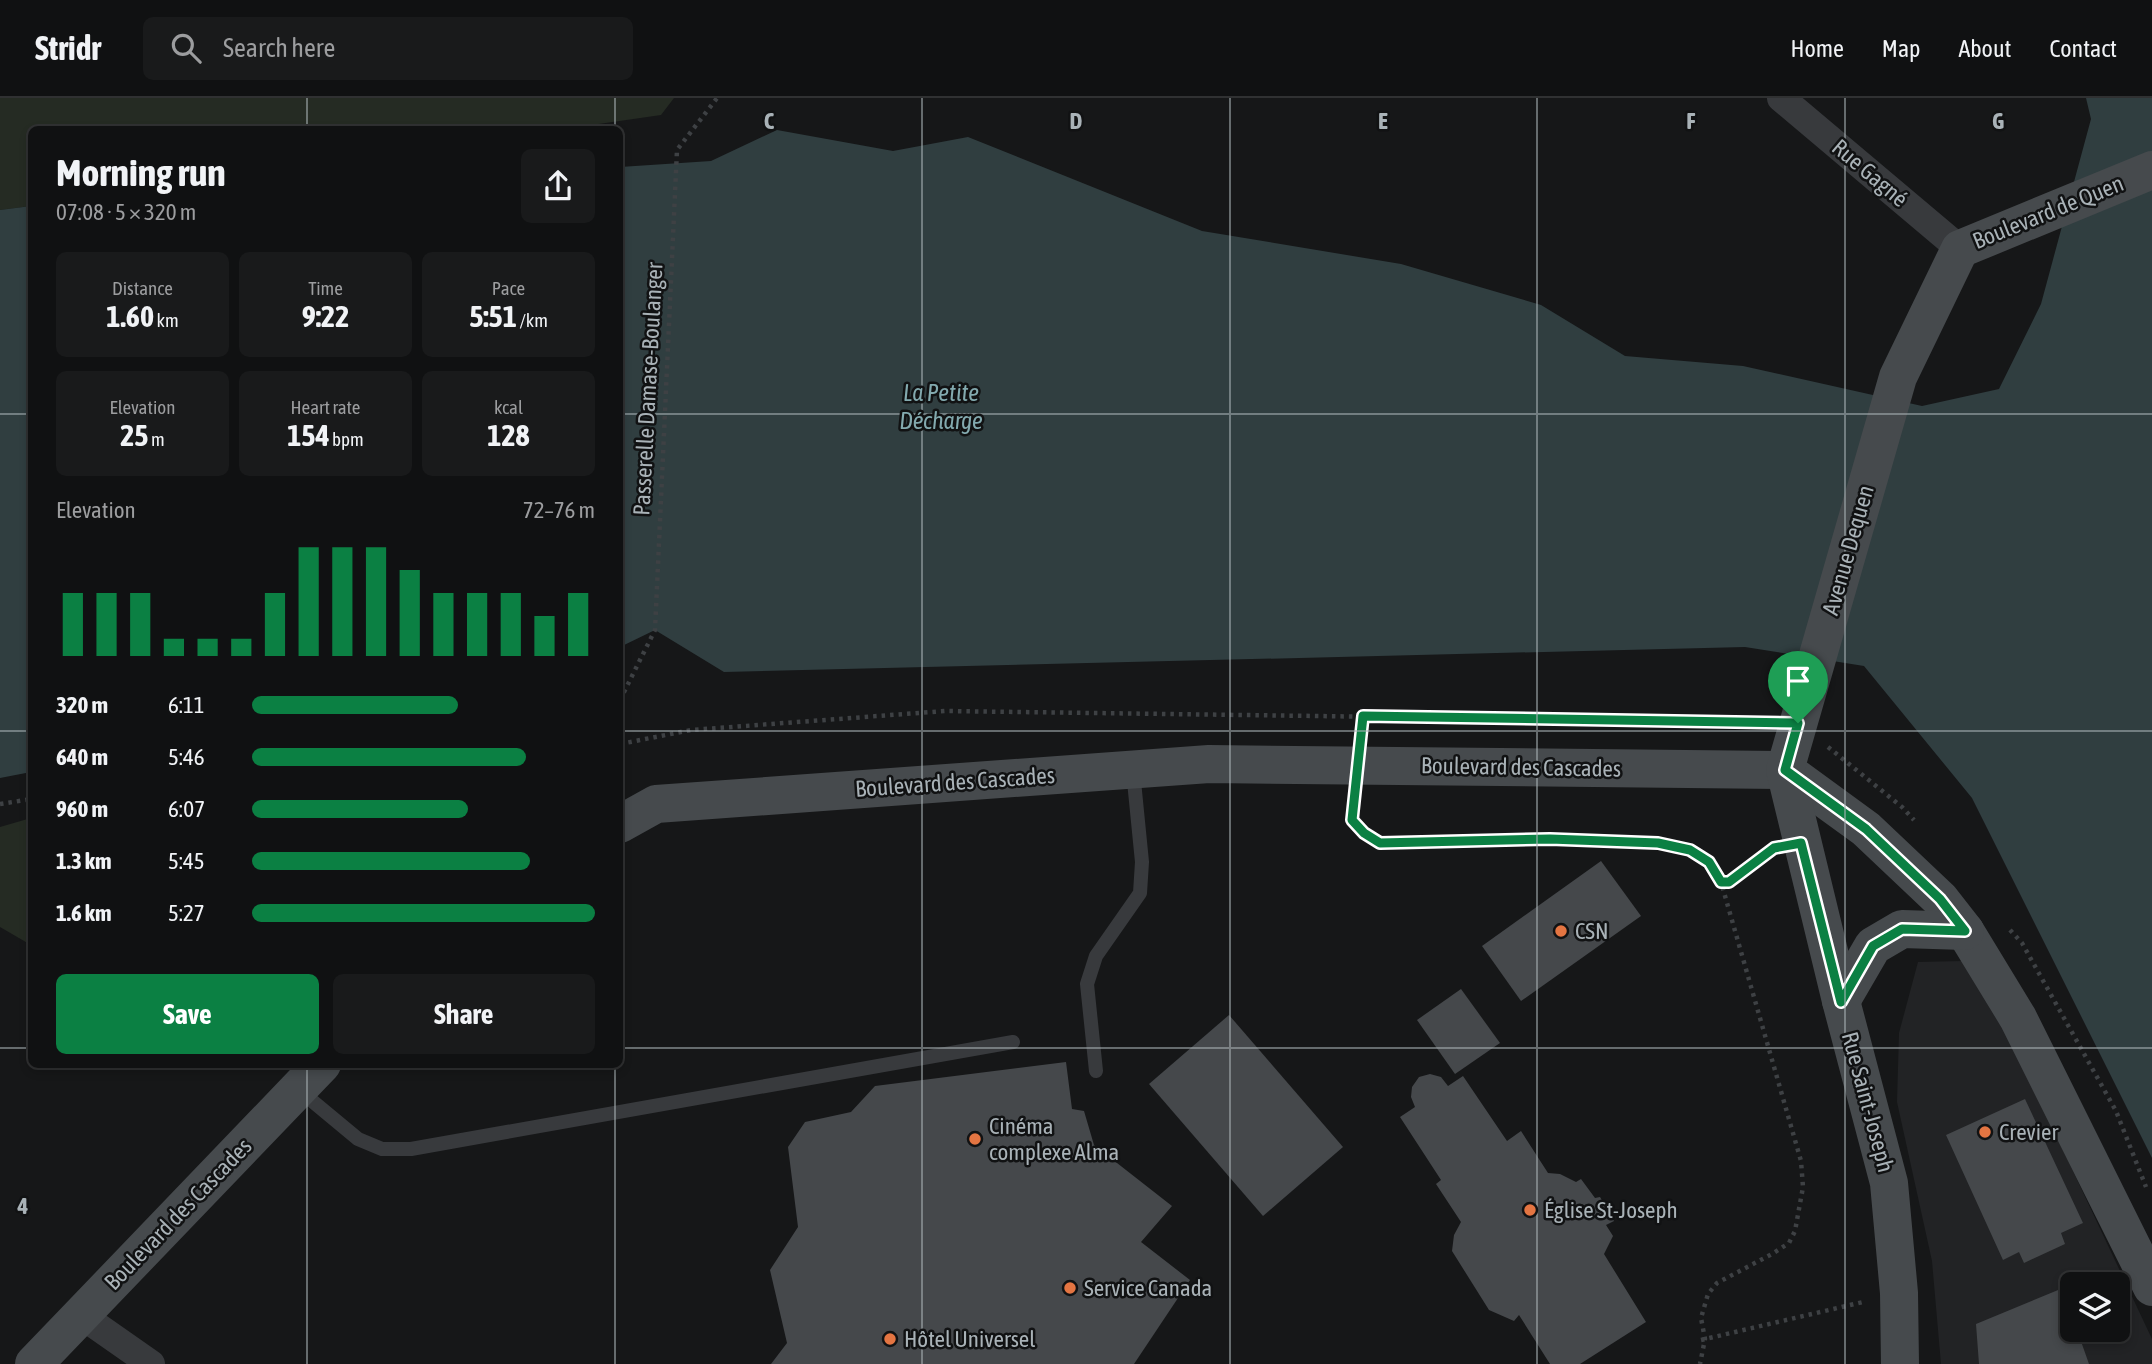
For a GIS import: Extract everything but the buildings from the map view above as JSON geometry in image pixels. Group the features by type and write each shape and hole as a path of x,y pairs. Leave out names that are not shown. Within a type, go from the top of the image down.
{"street":[{"name":"Rue Gagné","path":"1781,98 1959,248"},
{"name":"Boulevard de Quen","path":"1898,377 1959,248 2152,170"},
{"name":"Avenue Dequen","path":"1798,723 1898,377"},
{"name":"Rue Saint-Joseph","path":"1798,723 1785,770 1841,1002 1889,1183 1899,1293 1900,1364"},
{"name":"Boulevard des Cascades","path":"623,822 656,804 1209,764 1785,770"},
{"path":"1785,770 1866,829 1940,899 1965,931 2018,1018 2152,1287"},
{"path":"1841,1002 1873,946 1902,929 1965,931"},
{"name":"Boulevard des Cascades","path":"34,1364 310,1077"},
{"path":"81,1315 151,1364"}],"lane":[{"path":"1096,1071 1087,984 1096,956 1140,893 1142,862 1133,769"},
{"path":"310,1077 358,1139 382,1149 411,1149 1013,1042"}],"path":[{"name":"Passerelle Damase-Boulanger","path":"623,694 655,630 677,150 717,98"},
{"path":"623,743 691,730 945,711 1798,723"},
{"path":"1363,716 1352,820 1364,833 1380,843 1550,839 1658,843 1690,850 1709,862 1721,882 1801,1161 1803,1187 1799,1216 1789,1243 1717,1283 1708,1293 1701,1318 1703,1340 1700,1364"},
{"path":"0,804 28,800"},
{"path":"1721,882 1729,882 1774,848 1801,843"},
{"path":"1703,1340 1899,1293"}],"shaded area":[{"path":"0,98 674,98 661,115 585,126 28,126 28,206 0,210"},
{"path":"28,819 28,943 0,927 0,827"},
{"path":"1963,961 1991,997 2120,1272 2060,1272 2060,1342 2130,1342 2130,1292 2152,1339 2152,1364 1941,1364 1932,1261 1897,1102 1899,1033 1918,962"}],"water":[{"name":"La Petite Décharge","path":"2086,98 2152,98 2152,1158 1972,798 1864,666 1745,647 724,672 655,630 623,646 623,167 711,161 777,130 893,151 968,137 1202,231 1401,264 1541,305 1625,356 1743,366 1922,406 1999,389 2041,304 2091,119"},
{"path":"28,206 28,773 0,778 0,210"}],"place":[{"name":"CSN","path":"1561,931"},
{"name":"Crevier","path":"1985,1132"},
{"name":"Cinéma complexe Alma","path":"975,1139"},
{"name":"Église St-Joseph","path":"1530,1210"},
{"name":"Service Canada","path":"1070,1288"},
{"name":"Hôtel Universel","path":"890,1339"}],"route":[{"path":"1363,716 1798,723 1785,770 1866,829 1940,899 1965,931 1902,929 1873,946 1841,1002 1801,843 1774,848 1729,882 1721,882 1709,862 1690,850 1658,843 1550,839 1380,843 1364,833 1352,820 1363,716"}]}
